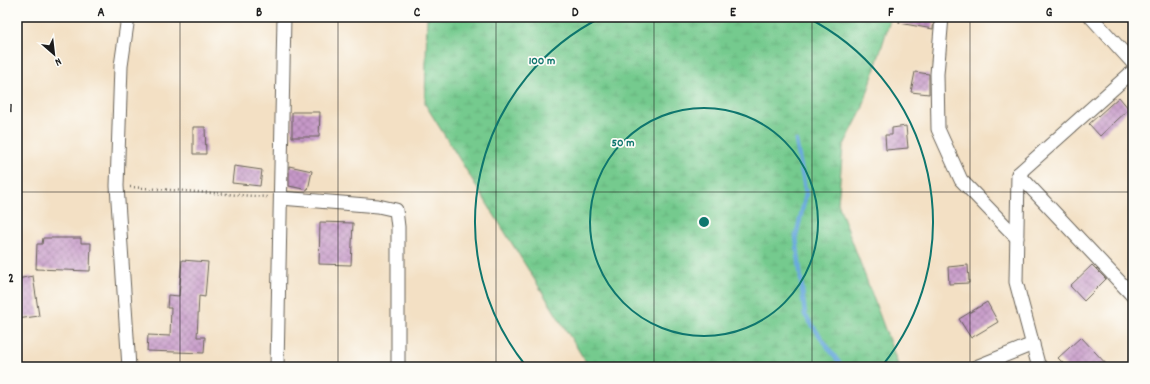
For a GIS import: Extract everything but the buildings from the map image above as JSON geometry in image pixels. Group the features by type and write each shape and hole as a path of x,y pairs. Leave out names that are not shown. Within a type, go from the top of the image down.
{"street":[{"path":"128,17 121,66 117,186 129,367"},
{"path":"277,367 284,17"},
{"path":"942,17 937,74 938,129 960,180 1017,238"},
{"path":"1091,17 1133,63"},
{"path":"1041,367 1038,364 1016,282 1018,174 1133,71"},
{"path":"1018,174 1133,296"},
{"path":"281,198 378,206 396,210 398,227 398,367"},
{"path":"976,367 1033,344"}],"path":[{"path":"117,186 281,198"}],"green space":[{"path":"427,17 891,17 862,110 843,147 838,203 899,367 589,367 425,104"}],"waterway":[{"path":"796,141 806,194 796,236 805,315 842,367"}]}
